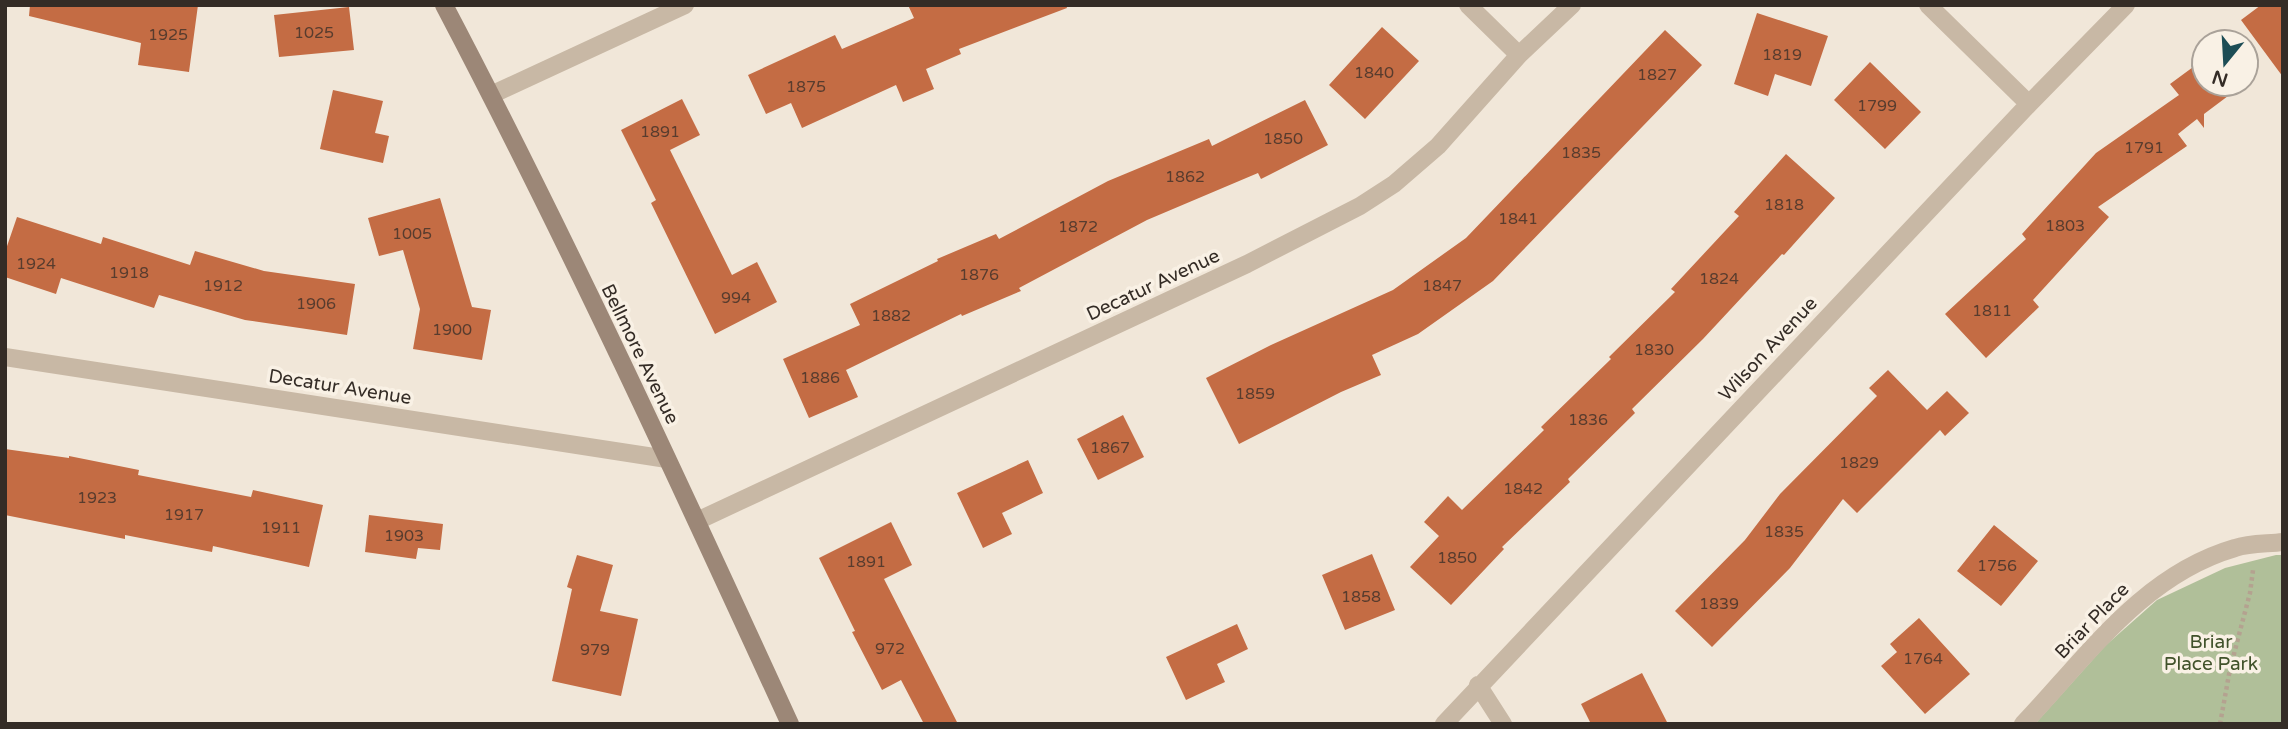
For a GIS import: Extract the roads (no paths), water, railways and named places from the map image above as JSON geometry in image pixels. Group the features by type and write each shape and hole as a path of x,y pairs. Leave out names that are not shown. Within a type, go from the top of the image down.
{"main road":[{"name":"Bellmore Avenue","path":"444,5 491,95 697,521 790,724"}],"street":[{"path":"491,95 685,5"},
{"path":"1468,5 1519,55"},
{"name":"Decatur Avenue","path":"697,521 1235,270 1360,206 1394,184 1438,146 1519,55 1572,5"},
{"path":"1928,5 2029,104"},
{"name":"Wilson Avenue","path":"1444,724 2029,104 2126,5"},
{"name":"Decatur Avenue","path":"5,356 667,459"},
{"name":"Briar Place","path":"2023,724 2134,604 2179,571 2236,547 2283,542"},
{"path":"1478,685 1503,724"}],"park label":[{"name":"Briar Place Park","path":"2211,653"}]}
